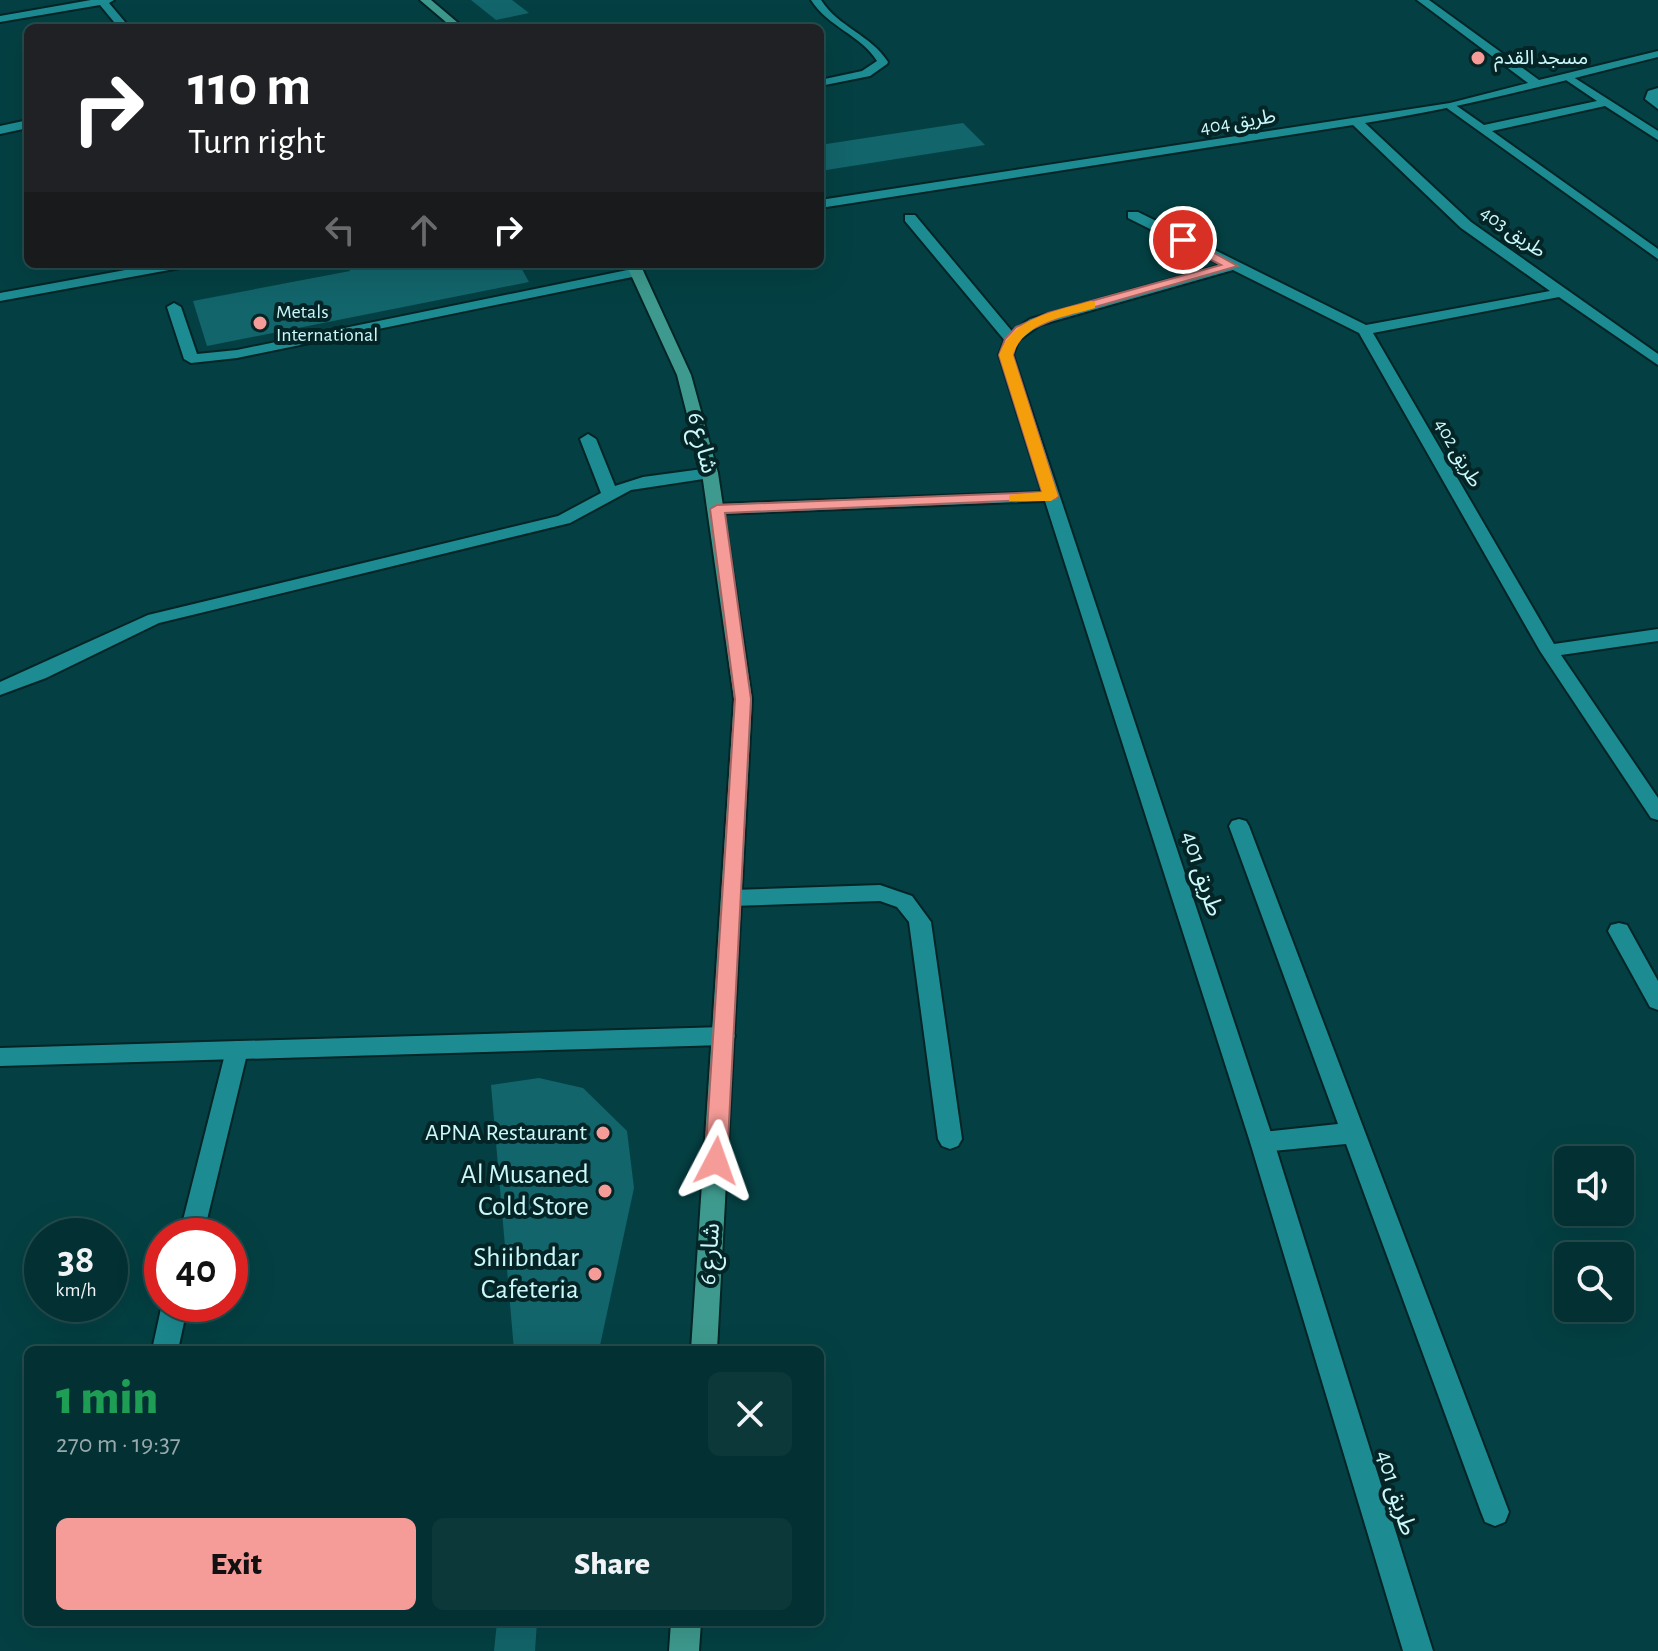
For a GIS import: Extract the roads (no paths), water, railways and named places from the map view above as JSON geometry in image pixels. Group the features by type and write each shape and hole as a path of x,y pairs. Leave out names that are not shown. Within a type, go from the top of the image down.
{"street":[{"path":"425,0 454,24"},
{"path":"816,0 829,18 877,53 883,62 875,71 824,82"},
{"path":"1422,0 1539,86"},
{"path":"0,19 105,1 122,24"},
{"name":"طريق 404","path":"824,203 1450,106 1658,54"},
{"path":"1570,78 1658,136"},
{"path":"1658,91 1652,93 1651,99 1658,106"},
{"path":"1483,129 1607,102"},
{"path":"1450,106 1658,255"},
{"name":"طريق 403","path":"1357,122 1466,225 1658,361"},
{"path":"0,130 24,125"},
{"path":"1133,215 1364,330 1564,292"},
{"path":"910,218 1011,339 1021,329 1044,319 1232,266"},
{"path":"0,297 158,268"},
{"path":"174,307 191,359 237,354 635,268"},
{"name":"شارع 6","path":"635,268 684,375 710,473 743,699 704,1346"},
{"name":"طريق 402","path":"1364,330 1549,651 1658,813"},
{"name":"طريق 401","path":"1011,339 1006,355 1262,1142 1418,1651"},
{"path":"588,439 610,495"},
{"path":"0,689 44,672 94,643 154,619 564,520 610,495 643,482 710,473"},
{"path":"717,509 1051,496"},
{"path":"1549,651 1658,635"},
{"path":"1239,826 1495,1512"},
{"path":"731,898 880,893 896,896 907,903 920,922 950,1139"},
{"path":"1619,931 1658,1001"},
{"path":"0,1057 724,1036"},
{"path":"195,1218 237,1050"},
{"path":"1262,1142 1352,1133"},
{"path":"166,1346 171,1322"},
{"path":"684,1651 686,1626"}],"place":[{"name":"مسجد القدم","path":"1478,58"},
{"name":"Metals International","path":"260,323"},
{"name":"APNA Restaurant","path":"603,1133"},
{"name":"Al Musaned Cold Store","path":"605,1191"},
{"name":"Shiibndar Cafeteria","path":"595,1274"}]}
